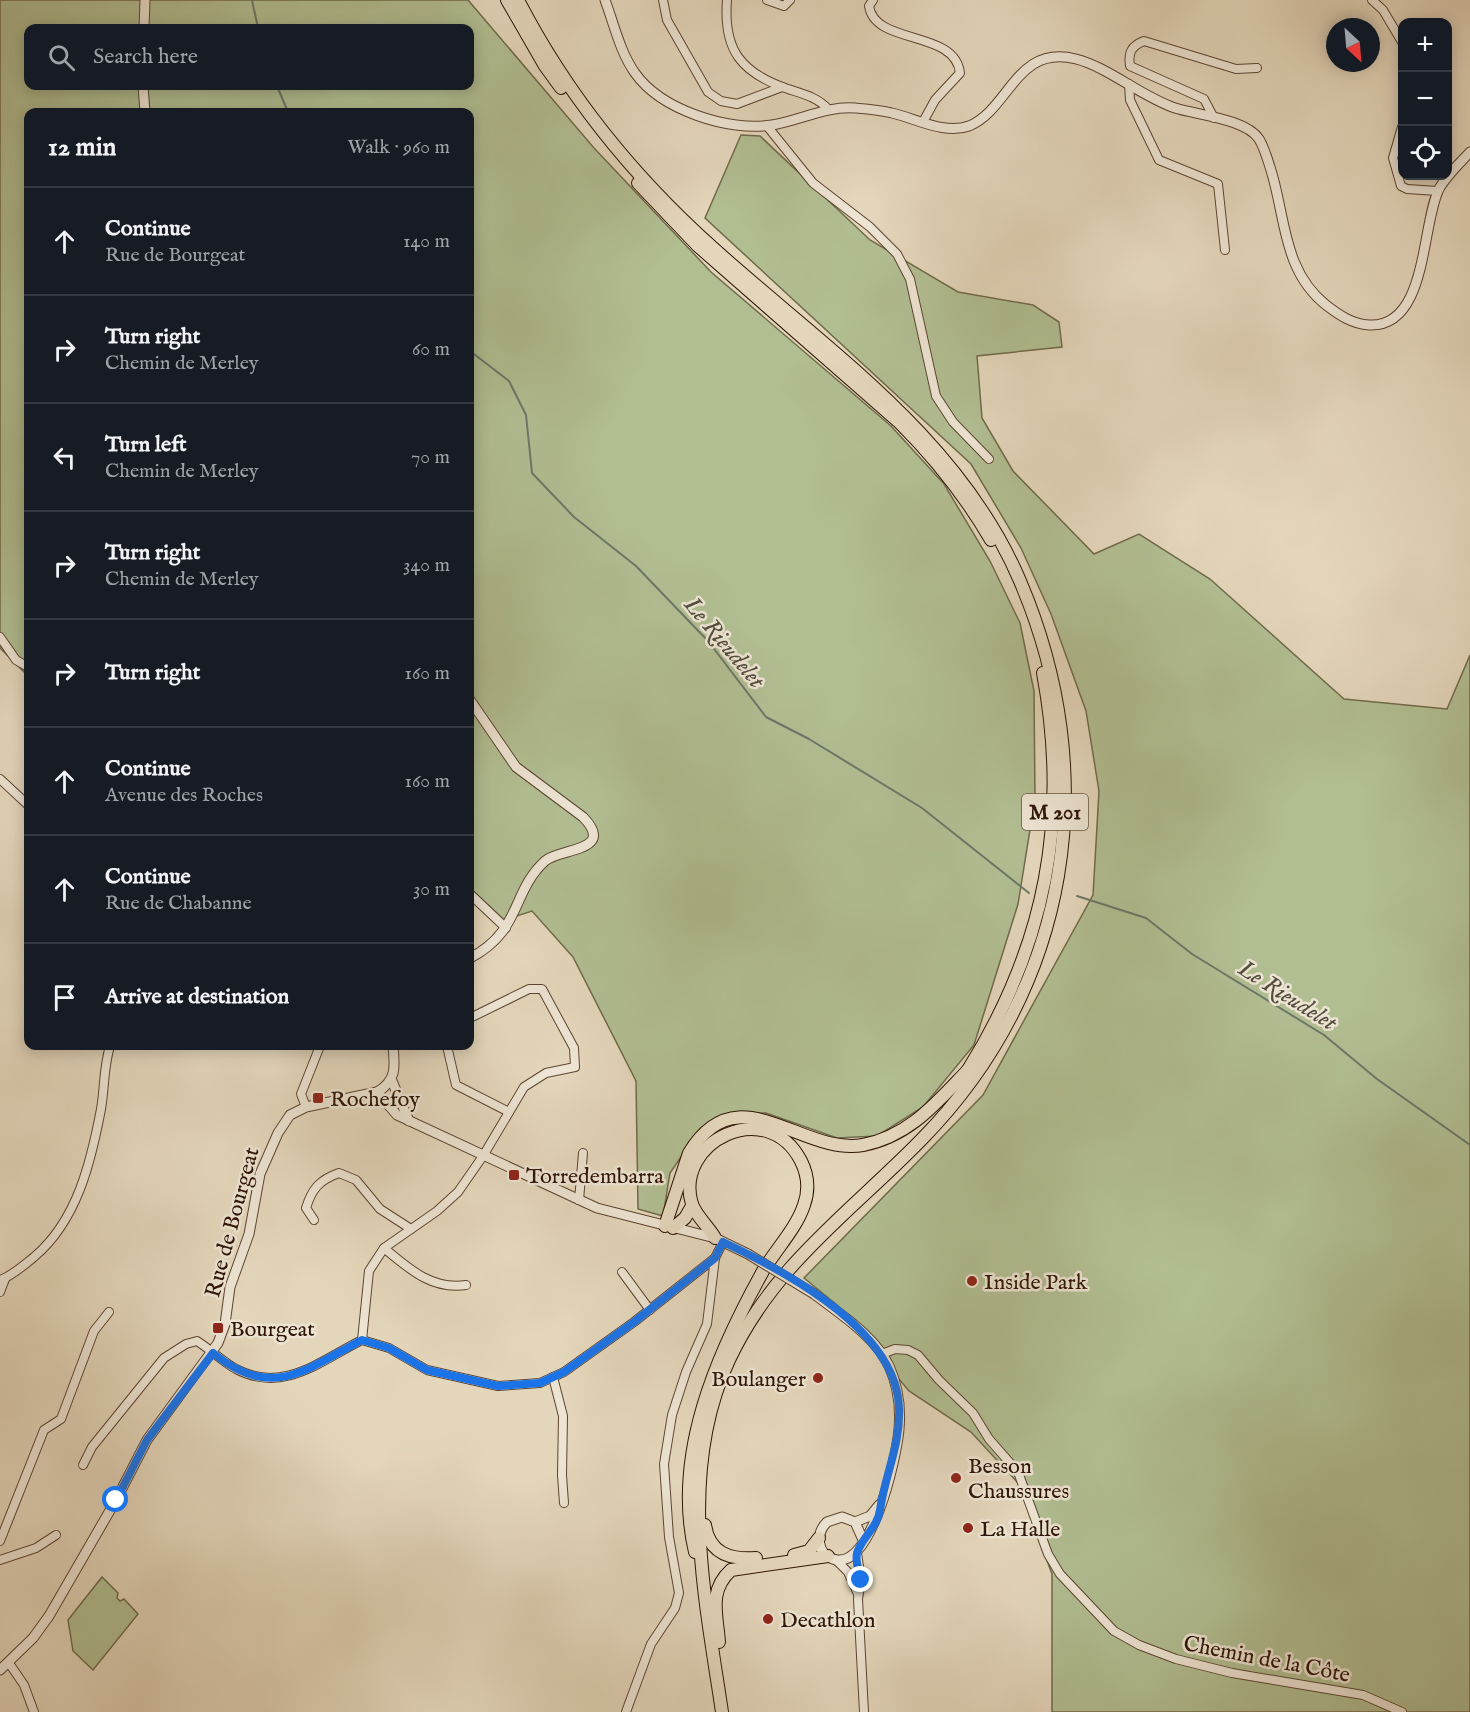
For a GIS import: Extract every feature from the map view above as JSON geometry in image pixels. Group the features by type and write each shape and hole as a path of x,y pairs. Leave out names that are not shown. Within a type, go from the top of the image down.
{"highway":[{"name":"M 201","path":"507,0 545,66 614,156 698,246 900,423 926,449 976,514 1012,579 1034,635 1047,693 1054,746 1055,812 1046,881 1025,956 998,1019 969,1069 919,1132 804,1242 781,1269 745,1321 716,1382 702,1428 693,1494 696,1556 715,1712"},
{"name":"M 201","path":"518,0 536,36 576,97 641,175 708,244 910,420 952,467 988,518 1024,589 1044,648 1062,727 1066,794 1056,889 1044,935 1025,987 991,1050 931,1130 807,1247 762,1301 728,1362 710,1420 700,1477 699,1528 703,1582 722,1712"},
{"path":"669,1227 689,1154 701,1137 716,1125 731,1119 753,1117 842,1144 869,1143 897,1134 921,1118 969,1069"},
{"path":"696,1556 691,1536 690,1486 697,1434 709,1389 745,1304 769,1261 800,1216 805,1204 807,1180 801,1160 784,1141 765,1131 750,1127 733,1130 719,1137 700,1155 690,1188 692,1206 719,1240"},
{"path":"669,1227 685,1218 692,1206"},
{"path":"700,1477 704,1490 706,1534 716,1550 722,1554 730,1558 747,1559 798,1554 808,1551 819,1538"},
{"path":"722,1712 723,1687 715,1593 723,1578 731,1570 746,1566 832,1558"}],"street":[{"path":"144,24 145,0"},
{"path":"605,0 635,74 655,94 685,111 710,119 767,126 788,123 828,109 854,108 891,112 948,129 967,127 985,117 1018,75 1035,63 1057,58 1076,59 1129,84 1158,101 1248,128 1259,138 1274,179 1288,247 1296,271 1314,296 1342,318 1372,325 1397,315 1407,306 1412,297 1438,191 1470,152"},
{"path":"663,0 667,20 708,92 721,101 737,104 782,87"},
{"path":"727,0 728,32 733,52 744,67 782,87 820,100 828,109"},
{"path":"767,0 784,6 790,0"},
{"path":"873,0 869,6 870,12 882,23 896,32 952,53 959,61 960,73 935,100 923,122"},
{"path":"1372,0 1383,10 1398,35"},
{"path":"1214,118 1204,99 1130,66 1128,57 1132,48 1144,41 1236,69 1257,69"},
{"path":"1129,84 1130,100 1159,160 1218,184 1225,250"},
{"path":"143,90 145,108"},
{"path":"767,126 813,183 870,227 897,254 910,279 936,396 953,422 989,459"},
{"path":"1398,141 1393,158 1398,176"},
{"path":"1399,180 1401,186 1407,189 1438,191"},
{"path":"0,637 16,660 24,665"},
{"path":"474,706 516,767 583,817 593,831 591,841 585,847 546,859 535,872 506,928 496,941 474,955"},
{"path":"0,779 24,801"},
{"path":"474,898 506,928"},
{"path":"362,1340 369,1271 384,1248 437,1211 458,1192 483,1156 524,1087 546,1073 575,1066 574,1048 542,989 529,989 474,1015"},
{"path":"0,1292 2,1279 46,1247 64,1225 78,1196 101,1107 103,1070 109,1050"},
{"path":"306,1107 301,1094 318,1050"},
{"path":"393,1050 395,1069 392,1081 409,1121"},
{"path":"448,1050 456,1085 509,1112"},
{"name":"Rue de Bourgeat","path":"0,1670 33,1638 49,1616 116,1500 147,1440 213,1353 223,1332 230,1287 243,1255 266,1157 290,1115 306,1107 377,1092 392,1081"},
{"path":"377,1092 397,1115 597,1208 719,1240 748,1254 814,1294 845,1318 882,1354 893,1377 900,1408 895,1450 877,1521 863,1540 858,1553 861,1580 858,1594 864,1712"},
{"path":"579,1200 583,1186 583,1153"},
{"path":"314,1220 306,1208 311,1191 324,1178 339,1173 356,1180 380,1209 411,1229"},
{"path":"626,1712 651,1644 675,1608 679,1593 669,1537 664,1464 672,1415 686,1372 707,1324 719,1240"},
{"path":"384,1248 410,1270 439,1285 452,1287 466,1285"},
{"path":"83,1465 92,1447 164,1358 186,1344 197,1341 252,1376 283,1379 362,1340 389,1348 427,1370 498,1386 528,1385 553,1377 650,1310 715,1258"},
{"path":"622,1272 650,1310"},
{"path":"0,1540 44,1430 61,1419 94,1331 109,1312"},
{"name":"Chemin de la Côte","path":"882,1354 895,1349 908,1350 918,1355 939,1380 973,1413 988,1439 1018,1472 1048,1554 1060,1574 1114,1631 1139,1645 1176,1659 1232,1673 1363,1695 1402,1712"},
{"path":"553,1377 563,1416 561,1475 564,1503"},
{"path":"855,1522 870,1516 881,1503"},
{"path":"858,1594 848,1572 823,1551 819,1538 823,1526 834,1518 847,1518 860,1527 863,1540"},
{"path":"0,1560 36,1548 56,1535"},
{"path":"832,1558 848,1559 858,1553"},
{"path":"9,1663 24,1685 34,1712"}],"green space":[{"path":"0,0 468,0 594,148 711,272 891,426 944,484 990,561 1020,623 1034,691 1035,799 1018,904 974,1045 923,1107 877,1136 837,1138 766,1113 727,1114 697,1133 670,1173 663,1216 638,1209 636,1081 573,957 532,911 504,920 474,892 474,108 24,108 24,672 0,648"},
{"path":"741,135 760,136 870,240 958,292 1033,305 1059,322 1062,347 977,356 982,418 1013,471 1094,554 1139,534 1210,579 1344,699 1447,709 1470,655 1470,1712 1052,1712 1052,1574 1018,1483 971,1432 909,1391 837,1305 804,1278 983,1095 1093,895 1099,791 1086,711 1051,614 1021,548 971,464 705,218"},
{"path":"102,1577 118,1593 117,1598 120,1601 124,1599 138,1614 93,1670 73,1651 68,1620"}],"waterway":[{"name":"Le Rieudelet","path":"252,0 257,24"},
{"name":"Le Rieudelet","path":"279,90 286,108"},
{"name":"Le Rieudelet","path":"474,354 509,381 526,415 532,473 574,517 636,566 708,641 766,717 809,739 922,808 1029,893"},
{"name":"Le Rieudelet","path":"1077,896 1146,918 1192,954 1324,1035 1377,1079 1470,1145"}],"place":[{"name":"Rochefoy","path":"318,1098"},
{"name":"Torredembarra","path":"514,1175"},
{"name":"Inside Park","path":"972,1281"},
{"name":"Bourgeat","path":"218,1328"},
{"name":"Boulanger","path":"818,1378"},
{"name":"Besson Chaussures","path":"956,1478"},
{"name":"La Halle","path":"968,1528"},
{"name":"Decathlon","path":"768,1619"}],"route":[{"path":"116,1500 158,1423 213,1353 252,1376 283,1379 362,1340 389,1348 427,1370 498,1386 517,1387 540,1383 564,1372 634,1322 715,1258 723,1242 791,1279 845,1318 882,1354 893,1377 899,1398 899,1429 879,1516 863,1540 858,1553 857,1564 861,1580"}]}
